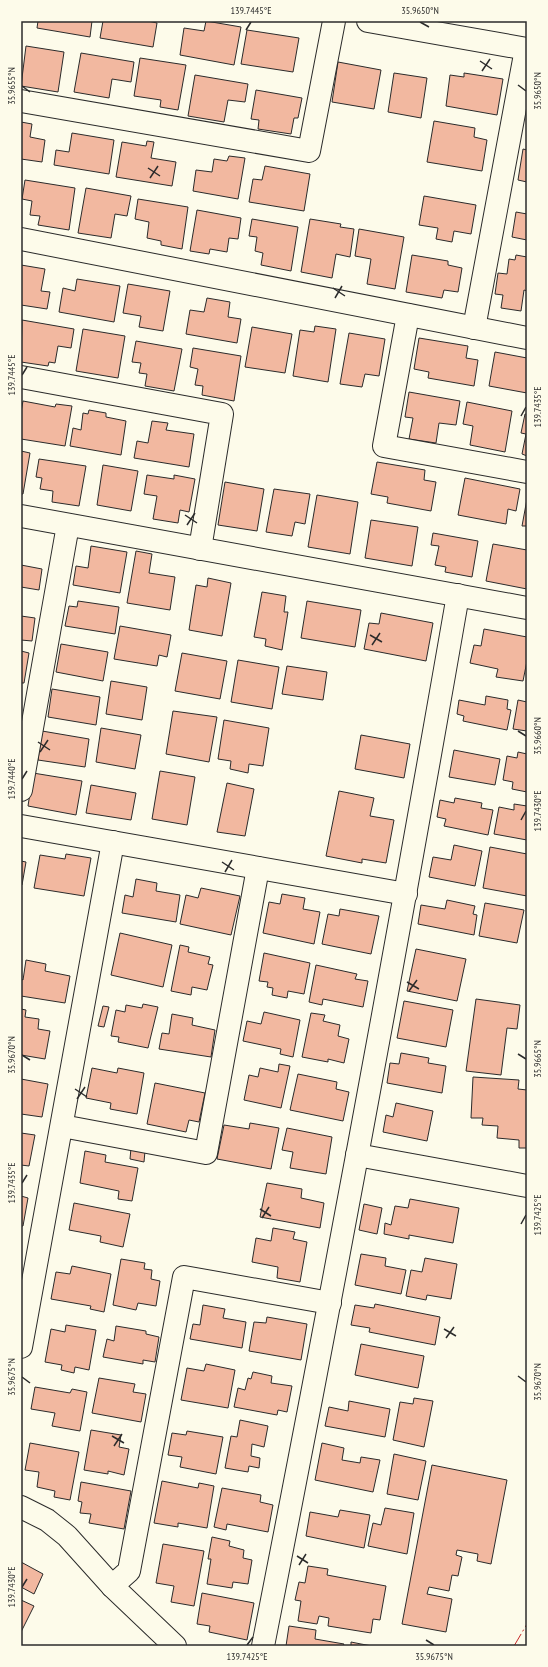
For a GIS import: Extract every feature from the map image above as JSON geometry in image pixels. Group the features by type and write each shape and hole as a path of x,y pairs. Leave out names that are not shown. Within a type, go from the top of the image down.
{"street":[{"path":"21,101 309,151 334,21"},
{"path":"368,21 526,49 474,328"},
{"path":"21,239 527,338"},
{"path":"408,315 384,446 527,472"},
{"path":"21,377 222,414 200,548"},
{"path":"21,516 527,608"},
{"path":"21,790 68,525"},
{"path":"263,1646 330,1302 406,894 458,595"},
{"path":"21,826 406,894"},
{"path":"21,1347 114,842"},
{"path":"62,1126 206,1154 258,868"},
{"path":"357,1155 527,1186"},
{"path":"112,1586 129,1571 184,1277 330,1302"},
{"path":"21,1507 47,1520 67,1536 112,1586 175,1646"}],"building":[{"path":"38,21 92,21 90,37 37,28"},
{"path":"103,21 148,21 157,23 153,47 100,38"},
{"path":"206,21 241,27 234,65 180,55 184,28 204,31"},
{"path":"247,30 299,38 293,72 241,64"},
{"path":"26,46 64,52 58,92 21,86"},
{"path":"81,53 134,62 131,82 112,79 109,98 74,92"},
{"path":"140,58 186,65 178,110 160,107 161,100 134,96"},
{"path":"338,62 381,70 374,109 332,102"},
{"path":"394,73 427,78 421,118 388,112"},
{"path":"464,73 503,79 497,115 446,106 450,75 464,77"},
{"path":"195,75 248,84 245,102 228,100 224,122 188,116"},
{"path":"256,90 302,98 298,118 294,118 291,134 258,129 259,120 251,119"},
{"path":"434,121 475,128 474,137 487,140 482,171 427,162"},
{"path":"21,122 32,124 30,137 45,140 42,162 21,159"},
{"path":"72,133 114,140 109,174 54,165 56,150 69,152"},
{"path":"147,141 154,142 151,158 176,162 172,186 116,177 122,142 146,146"},
{"path":"523,149 527,150 527,182 518,180"},
{"path":"229,156 245,158 238,199 193,191 196,170 212,172 214,159 227,161"},
{"path":"265,166 310,174 304,211 249,202 253,179 262,180"},
{"path":"25,180 75,188 69,230 38,225 40,216 30,215 32,201 22,199"},
{"path":"86,188 131,196 127,216 115,214 111,238 78,233"},
{"path":"424,196 476,205 471,234 454,231 452,242 436,239 438,228 419,225"},
{"path":"138,199 188,207 182,249 161,245 161,241 147,238 149,222 135,219"},
{"path":"197,210 241,218 238,239 229,238 227,252 210,249 209,254 190,251"},
{"path":"516,212 527,214 527,240 512,237"},
{"path":"252,219 298,227 291,271 261,265 263,253 255,251 257,237 249,236"},
{"path":"310,219 341,224 340,227 354,229 350,257 336,254 332,278 301,272"},
{"path":"359,229 404,237 395,289 367,284 371,259 355,256"},
{"path":"412,255 448,261 448,265 462,268 458,292 444,290 442,298 406,292"},
{"path":"516,255 527,257 527,291 524,290 521,311 501,308 503,295 495,294 498,273 507,274 509,259 515,260"},
{"path":"21,265 45,269 41,291 50,292 47,309 21,305"},
{"path":"77,279 120,286 114,322 59,312 63,288 75,291"},
{"path":"128,284 170,291 163,331 139,327 141,316 123,313"},
{"path":"207,298 230,302 228,317 241,319 237,343 186,334 190,310 204,312"},
{"path":"22,320 74,329 71,348 58,346 55,363 49,362 48,366 21,362"},
{"path":"315,326 336,329 328,382 293,376 300,330 314,332"},
{"path":"252,327 292,334 285,373 245,367"},
{"path":"83,329 125,336 118,378 76,371"},
{"path":"349,333 385,339 379,376 365,374 362,387 340,384"},
{"path":"419,338 468,346 466,358 478,360 474,386 428,378 429,372 414,369"},
{"path":"136,341 182,349 174,391 145,386 147,374 139,373 141,363 132,362"},
{"path":"193,348 241,356 234,401 202,395 203,386 195,385 198,369 190,367"},
{"path":"495,352 527,358 527,393 489,386"},
{"path":"409,392 460,401 456,425 439,423 436,443 409,439 413,418 405,417"},
{"path":"23,401 55,407 56,404 72,406 65,446 21,439 21,412"},
{"path":"467,402 512,411 505,452 470,445 473,426 463,424"},
{"path":"89,410 106,413 106,417 126,421 121,455 70,446 73,428 81,430 83,413 88,414"},
{"path":"525,414 527,414 527,456 522,454 526,434 521,433"},
{"path":"152,421 168,423 166,430 194,434 189,467 134,458 137,441 148,443"},
{"path":"21,451 30,453 23,494 21,494"},
{"path":"39,459 86,466 79,506 52,502 53,491 40,489 42,478 36,477"},
{"path":"377,462 425,470 424,480 436,482 431,511 387,503 388,497 371,494"},
{"path":"103,465 138,471 131,511 97,505"},
{"path":"147,475 174,479 174,475 195,479 189,512 180,510 178,523 153,519 157,496 144,494"},
{"path":"465,478 520,489 516,511 508,509 506,524 458,515"},
{"path":"225,482 264,489 257,531 218,525"},
{"path":"274,489 310,494 305,524 295,522 292,536 266,532"},
{"path":"317,495 358,502 350,554 308,547"},
{"path":"527,499 527,526 522,526"},
{"path":"371,520 418,527 412,566 365,558"},
{"path":"433,533 478,541 472,577 445,572 446,567 435,565 439,546 431,545"},
{"path":"493,544 527,550 527,589 486,581"},
{"path":"91,546 127,552 120,593 73,585 76,566 88,568"},
{"path":"136,551 152,554 149,573 175,577 170,610 127,603"},
{"path":"21,565 42,569 39,590 21,587"},
{"path":"208,578 231,583 222,636 189,630 196,585 207,587"},
{"path":"262,592 286,596 284,612 288,612 282,650 265,646 266,639 254,637"},
{"path":"78,601 119,607 115,634 65,626 69,606 77,607"},
{"path":"307,601 361,610 355,647 301,638"},
{"path":"381,613 433,623 426,661 364,649 369,623 379,624"},
{"path":"21,616 35,618 32,641 21,640"},
{"path":"120,626 171,635 167,657 159,655 157,666 114,659"},
{"path":"484,629 527,637 527,661 523,681 496,677 498,669 470,663 474,645 481,646"},
{"path":"61,644 108,652 103,681 56,672"},
{"path":"21,651 29,653 24,683 21,683"},
{"path":"182,653 227,661 220,699 175,691"},
{"path":"238,660 279,667 272,709 231,702"},
{"path":"287,666 327,672 323,700 282,694"},
{"path":"111,681 147,687 142,720 106,714"},
{"path":"52,689 100,697 96,725 48,717"},
{"path":"486,696 508,700 507,709 511,710 507,730 463,721 464,716 457,714 459,700 485,705"},
{"path":"518,700 527,702 527,731 513,729"},
{"path":"173,711 217,717 209,762 166,754"},
{"path":"224,720 269,728 263,766 249,764 248,773 230,769 231,761 218,759"},
{"path":"101,728 141,735 135,769 96,762"},
{"path":"42,731 89,739 85,767 38,760"},
{"path":"361,735 410,744 404,778 355,769"},
{"path":"454,750 500,759 495,785 449,777"},
{"path":"518,752 527,754 527,792 512,789 513,782 503,780 507,756 517,758"},
{"path":"160,771 195,777 187,825 152,819"},
{"path":"33,773 82,781 76,815 28,806"},
{"path":"227,783 254,789 245,836 217,832"},
{"path":"91,785 136,793 131,820 86,813"},
{"path":"339,791 374,798 370,816 394,820 386,863 362,859 362,863 326,856"},
{"path":"455,798 482,803 481,808 493,810 488,835 444,826 446,819 437,817 440,800 454,803"},
{"path":"514,804 527,806 527,840 494,834 499,807 514,810"},
{"path":"454,845 482,851 475,886 429,877 433,857 451,860"},
{"path":"490,847 527,854 527,896 483,888"},
{"path":"66,854 91,858 84,896 34,888 40,855 65,859"},
{"path":"21,861 26,862 22,885 21,885"},
{"path":"136,879 157,883 156,891 180,895 176,922 122,913 125,895 133,897"},
{"path":"201,888 240,896 231,935 180,924 186,895 198,898"},
{"path":"282,894 305,898 303,909 320,912 314,944 263,933 269,902 280,904"},
{"path":"447,900 475,906 473,914 477,915 474,935 418,924 421,905 445,909"},
{"path":"485,903 524,910 517,943 479,936"},
{"path":"340,909 379,916 371,954 322,944 328,914 339,916"},
{"path":"120,933 172,945 163,987 111,975"},
{"path":"180,945 189,947 188,952 210,957 208,964 213,965 207,990 192,987 191,995 171,991"},
{"path":"416,949 466,959 457,1001 407,991"},
{"path":"264,953 310,963 304,994 288,991 287,998 272,995 273,988 267,987 268,982 259,981"},
{"path":"26,960 46,964 45,971 70,976 65,1003 21,996 21,979 23,980"},
{"path":"316,965 357,974 355,979 368,981 363,1007 323,999 322,1005 309,1002"},
{"path":"476,999 520,1005 517,1029 507,1028 501,1075 466,1071"},
{"path":"404,1001 453,1010 446,1047 397,1038"},
{"path":"143,1004 158,1007 148,1048 118,1042 119,1037 111,1036 116,1010 125,1012 126,1005 142,1008"},
{"path":"103,1006 109,1007 104,1027 98,1026"},
{"path":"21,1009 26,1010 25,1017 39,1019 38,1029 50,1031 45,1059 21,1055"},
{"path":"264,1012 300,1020 293,1057 280,1054 281,1049 243,1041 247,1021 261,1024"},
{"path":"311,1013 325,1015 323,1021 340,1025 338,1036 349,1039 344,1063 328,1059 328,1062 302,1057"},
{"path":"172,1014 193,1018 192,1025 215,1030 211,1057 159,1049 162,1033 169,1034"},
{"path":"401,1053 429,1058 428,1063 446,1066 442,1093 387,1083 390,1063 399,1064"},
{"path":"279,1064 290,1066 281,1108 244,1100 249,1075 258,1077 260,1068 278,1072"},
{"path":"92,1068 117,1073 118,1068 144,1073 137,1114 110,1109 111,1103 86,1098"},
{"path":"298,1074 337,1082 336,1089 349,1092 343,1121 290,1110"},
{"path":"473,1077 519,1080 518,1089 527,1090 527,1148 519,1148 519,1140 497,1138 498,1126 482,1125 483,1118 471,1118"},
{"path":"21,1079 48,1084 42,1117 21,1114"},
{"path":"155,1083 205,1093 199,1122 189,1120 186,1132 147,1124"},
{"path":"396,1103 433,1111 427,1141 383,1132 386,1115 393,1117"},
{"path":"250,1123 279,1128 271,1169 217,1159 224,1125 249,1129"},
{"path":"287,1128 332,1137 326,1174 290,1168 293,1152 282,1150"},
{"path":"21,1133 35,1135 29,1166 21,1165"},
{"path":"131,1148 145,1151 144,1162 130,1159"},
{"path":"85,1151 106,1155 105,1162 138,1168 132,1201 118,1199 119,1191 80,1183"},
{"path":"267,1183 302,1189 301,1198 324,1203 320,1228 260,1217"},
{"path":"21,1196 28,1198 23,1226 21,1226"},
{"path":"410,1199 459,1208 453,1243 409,1235 409,1239 384,1234 385,1223 391,1225 395,1206 408,1208"},
{"path":"74,1203 130,1214 123,1247 100,1242 101,1236 69,1230"},
{"path":"364,1204 382,1208 377,1234 359,1230"},
{"path":"273,1228 295,1232 293,1239 307,1242 300,1282 277,1278 278,1267 252,1262 256,1238 271,1241"},
{"path":"361,1254 386,1258 385,1266 406,1270 401,1294 355,1285"},
{"path":"425,1258 457,1264 451,1299 427,1295 426,1300 406,1296 411,1270 422,1272"},
{"path":"121,1259 145,1263 144,1269 152,1270 151,1279 160,1281 156,1306 138,1303 136,1310 113,1305"},
{"path":"72,1266 111,1274 104,1312 90,1309 91,1306 51,1299 56,1272 70,1274"},
{"path":"375,1304 440,1317 435,1345 369,1332 370,1328 351,1325 355,1305 374,1308"},
{"path":"203,1305 225,1309 223,1318 246,1322 242,1348 190,1339 193,1324 200,1325"},
{"path":"267,1317 307,1324 301,1360 249,1351 254,1322 266,1323"},
{"path":"66,1325 96,1330 89,1370 75,1367 74,1373 61,1370 62,1365 45,1362 51,1329 65,1332"},
{"path":"116,1326 146,1331 146,1334 159,1337 155,1362 143,1360 143,1364 103,1357 107,1339 114,1341"},
{"path":"361,1344 424,1356 418,1388 355,1375"},
{"path":"206,1364 235,1370 228,1408 181,1400 187,1368 204,1371"},
{"path":"253,1372 272,1376 271,1383 292,1386 287,1412 278,1410 277,1415 234,1407 238,1388 245,1390 248,1378 251,1379"},
{"path":"99,1378 135,1384 133,1392 146,1394 141,1422 92,1413"},
{"path":"35,1387 70,1393 72,1389 87,1392 80,1431 52,1426 55,1413 31,1409"},
{"path":"414,1398 433,1401 424,1447 393,1440 400,1402 413,1404"},
{"path":"349,1401 390,1409 385,1437 325,1426 329,1407 348,1411"},
{"path":"240,1420 268,1426 264,1447 252,1444 251,1456 260,1458 259,1468 249,1466 248,1472 225,1468 231,1436 237,1437"},
{"path":"91,1430 121,1435 119,1447 129,1449 124,1475 108,1471 108,1474 84,1470"},
{"path":"187,1431 223,1437 216,1474 180,1467 182,1457 168,1455 172,1433 186,1435"},
{"path":"30,1443 79,1452 70,1500 54,1497 55,1491 37,1487 39,1472 25,1470"},
{"path":"322,1443 344,1448 342,1460 360,1463 361,1457 380,1460 373,1492 315,1480"},
{"path":"394,1454 426,1461 418,1500 387,1494"},
{"path":"432,1465 507,1480 491,1564 477,1561 478,1554 457,1550 456,1555 462,1557 458,1576 452,1575 449,1591 429,1587 427,1594 452,1599 446,1632 402,1624"},
{"path":"162,1481 198,1488 199,1483 214,1486 207,1528 178,1523 178,1527 154,1523"},
{"path":"81,1482 131,1491 124,1529 89,1523 91,1514 80,1513 82,1502 78,1501"},
{"path":"222,1488 261,1495 260,1502 273,1505 268,1532 227,1524 226,1530 214,1527"},
{"path":"385,1508 414,1513 407,1554 368,1546 373,1523 381,1525"},
{"path":"340,1510 370,1515 364,1548 306,1536 310,1512 338,1517"},
{"path":"212,1537 230,1541 229,1546 244,1550 243,1558 252,1560 248,1584 233,1582 232,1588 207,1584 211,1559 208,1559"},
{"path":"163,1544 204,1551 194,1606 171,1602 174,1586 156,1583"},
{"path":"21,1562 43,1574 34,1594 21,1587"},
{"path":"308,1566 328,1569 327,1575 386,1586 380,1620 373,1619 371,1633 328,1626 329,1618 319,1616 317,1624 298,1621 301,1601 295,1600 299,1582 305,1583"},
{"path":"202,1593 254,1603 247,1640 209,1632 210,1626 197,1624"},
{"path":"21,1600 34,1606 21,1632"},
{"path":"289,1626 316,1630 315,1639 344,1644 343,1646 286,1646"},
{"path":"351,1642 361,1644 372,1646 351,1646"}],"power":[{"path":"514,1646 527,1624"}]}
